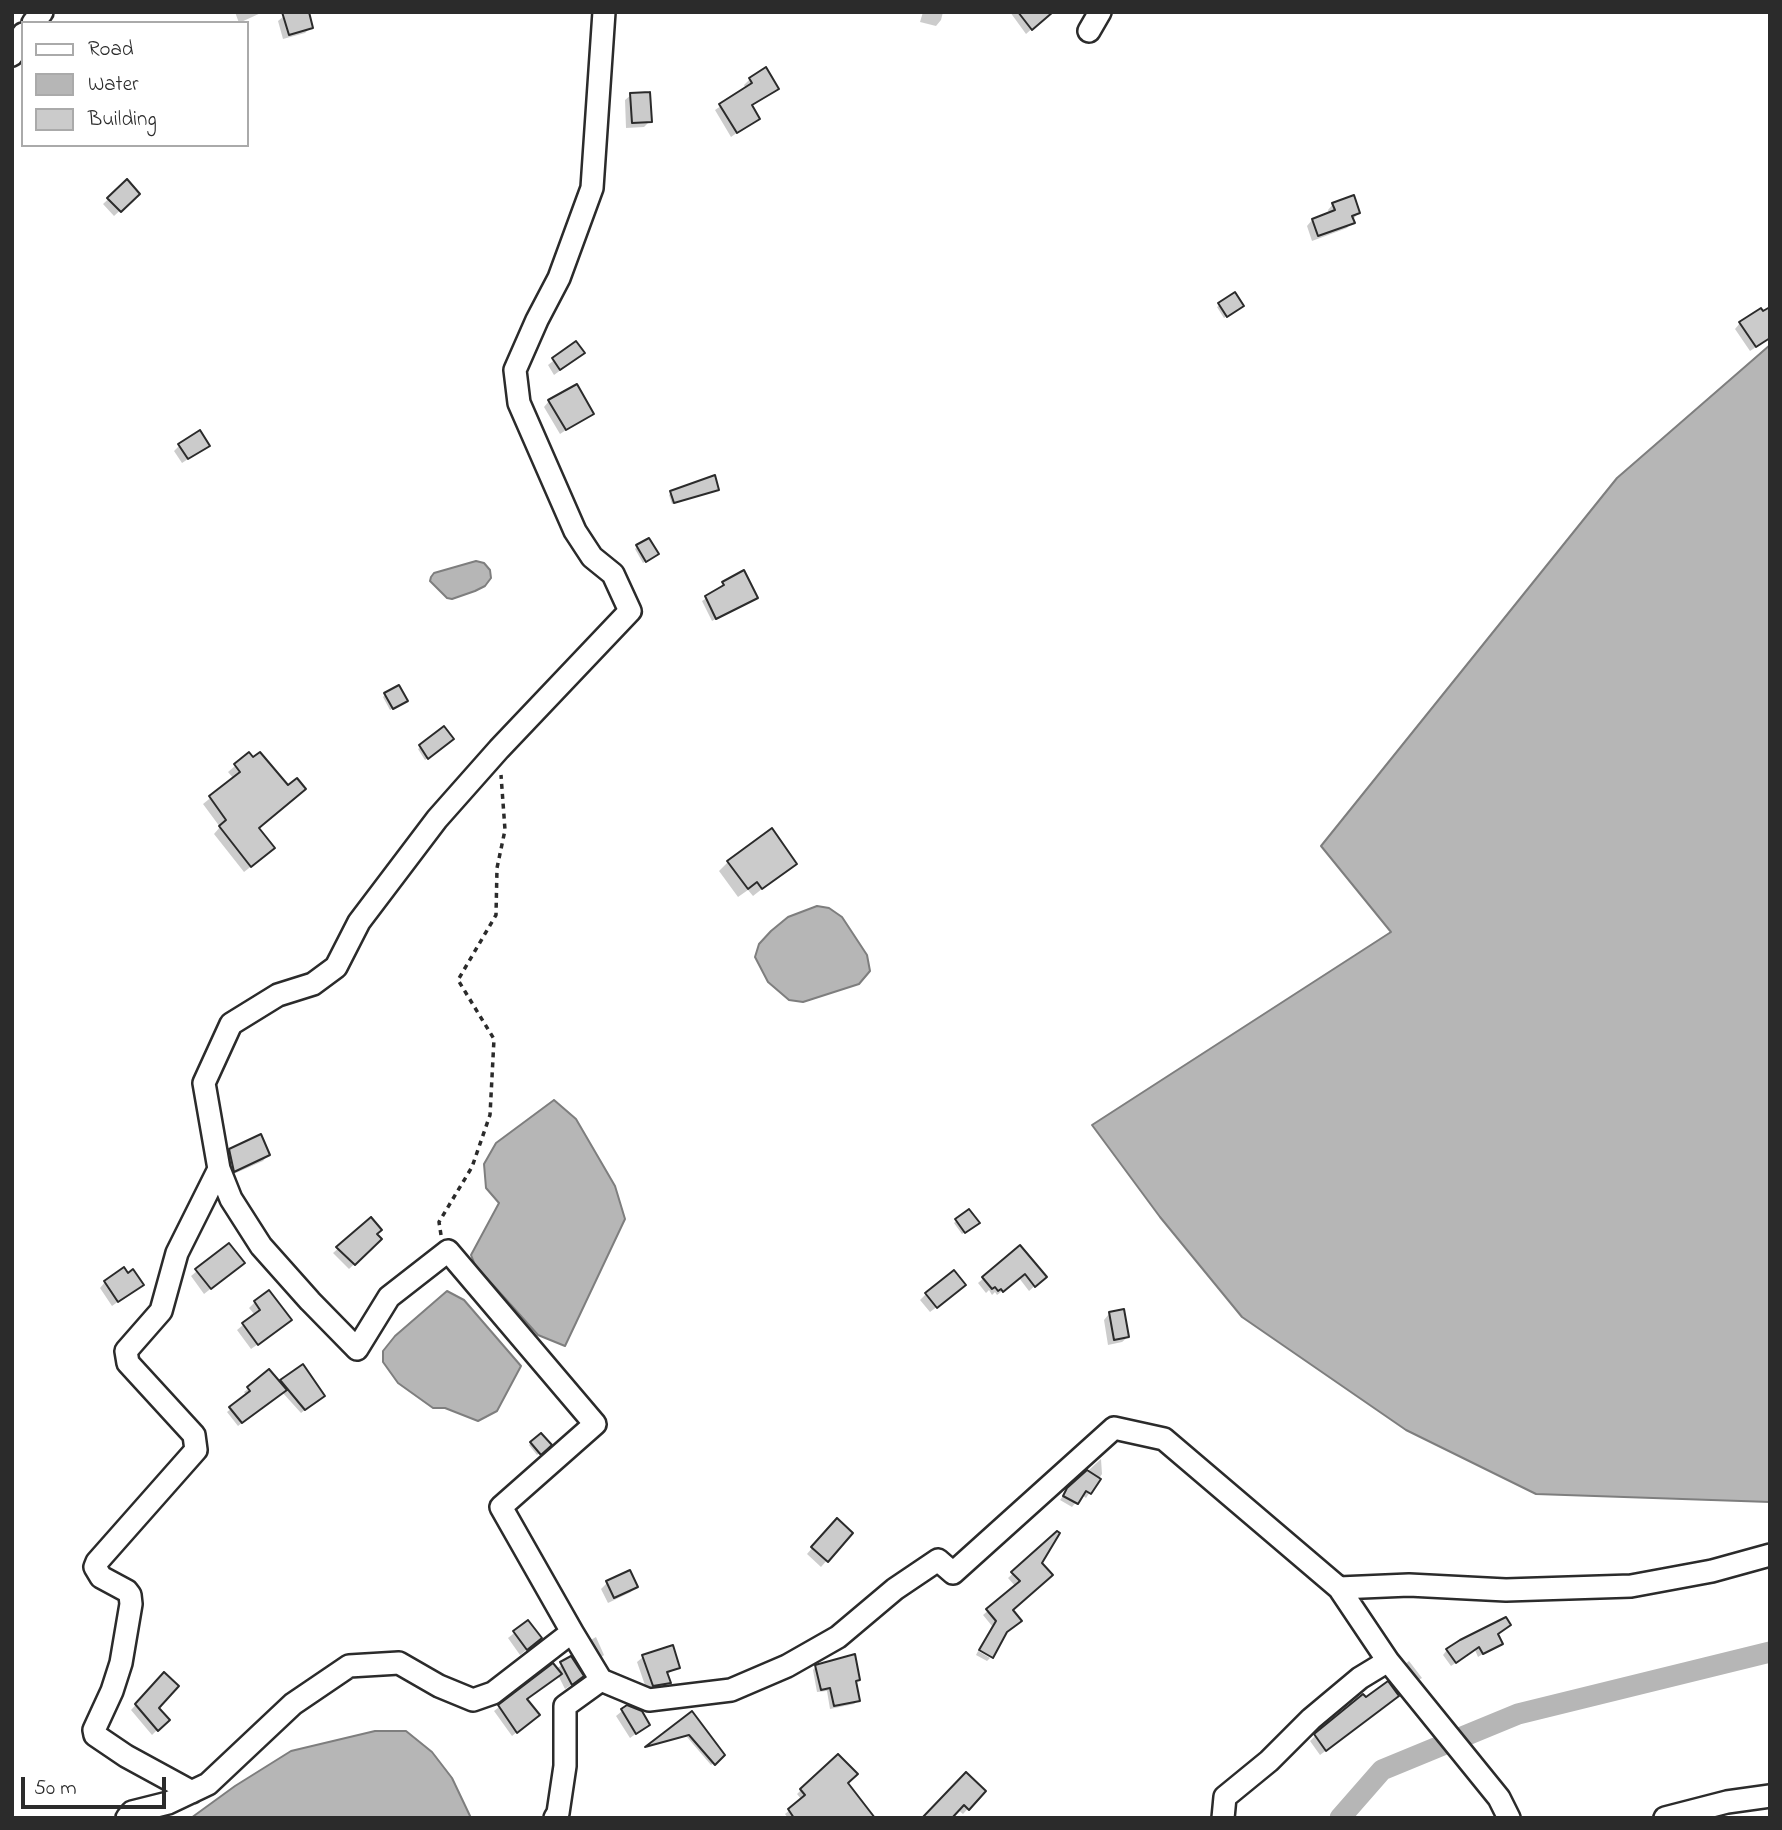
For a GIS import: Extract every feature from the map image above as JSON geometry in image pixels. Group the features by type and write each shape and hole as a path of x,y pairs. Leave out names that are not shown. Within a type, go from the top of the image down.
{"street":[{"path":"604,12 592,188 559,278 515,370 519,403 575,531 592,556 613,574 630,611 499,749 437,819 359,922 336,967 313,984 278,995 231,1024 204,1083 219,1168 231,1199 261,1247 357,1349 389,1297 448,1251 595,1424 501,1507 601,1680 649,1700 731,1690 787,1666 838,1637 895,1590 938,1560 953,1573 1114,1428 1164,1440 1339,1588 1416,1699 1499,1798 1509,1818"},
{"path":"1089,31 1100,12"},
{"path":"12,55 21,38"},
{"path":"192,1792 126,1756 95,1735 94,1730 121,1663 131,1604 127,1591 102,1577 95,1567 196,1450 194,1435 128,1363 126,1351 161,1311 177,1253 219,1168"},
{"path":"1339,1588 1409,1585 1506,1590 1631,1587 1712,1571 1770,1555"},
{"path":"127,1818 132,1812 168,1803 208,1784 293,1704 349,1666 399,1663 439,1686 473,1700 493,1693 572,1632"},
{"path":"1223,1818 1225,1797 1360,1678 1388,1661"},
{"path":"555,1818 565,1766 565,1706 601,1680"},
{"path":"1665,1818 1727,1802 1770,1796"}],"path":[{"path":"448,1251 441,1239 439,1222 472,1167 490,1115 494,1039 458,980 496,915 497,868 505,830 499,749"}],"water":[{"path":"1770,345 1770,1502 1536,1494 1406,1430 1242,1317 1160,1217 1092,1125 1391,932 1321,846 1617,478"},
{"path":"476,561 484,563 490,570 491,578 485,586 475,591 452,599 447,598 430,581 434,573"},
{"path":"817,906 829,908 842,917 867,955 870,971 859,984 803,1002 789,1000 768,982 755,957 759,944 788,917"},
{"path":"554,1100 576,1119 615,1186 625,1219 565,1346 538,1335 475,1265 471,1255 499,1203 486,1188 484,1164 496,1143"},
{"path":"447,1291 464,1300 521,1366 497,1411 478,1421 445,1408 433,1408 398,1383 383,1362 383,1351 395,1336"},
{"path":"375,1731 406,1731 432,1752 452,1778 471,1818 191,1818 291,1751"}],"building":[{"path":"282,12 309,12 313,28 289,35"},
{"path":"1018,12 1053,12 1032,30"},
{"path":"766,67 779,89 752,105 760,119 737,133 719,104 752,83 749,78"},
{"path":"650,92 652,122 632,123 630,93"},
{"path":"127,179 140,194 121,212 107,198"},
{"path":"1354,195 1360,213 1352,216 1355,223 1318,236 1312,219 1335,210 1332,203"},
{"path":"1235,292 1244,306 1227,317 1218,303"},
{"path":"1770,307 1770,338 1756,347 1739,322 1761,308 1763,311"},
{"path":"576,341 585,353 560,370 552,358"},
{"path":"577,384 594,414 566,430 548,400"},
{"path":"200,430 210,446 188,459 178,444"},
{"path":"715,475 719,490 674,503 670,491"},
{"path":"649,538 659,554 646,562 636,545"},
{"path":"744,570 758,598 716,619 705,596 724,585 722,582"},
{"path":"399,685 408,701 393,709 384,693"},
{"path":"444,726 454,739 428,759 419,745"},
{"path":"249,752 253,757 260,752 288,785 297,778 306,789 259,828 275,848 251,867 219,826 226,820 209,796 240,772 234,764"},
{"path":"772,828 797,864 762,889 757,882 748,889 727,861"},
{"path":"261,1134 270,1155 234,1172 229,1149"},
{"path":"969,1209 980,1223 965,1233 955,1219"},
{"path":"371,1217 382,1230 377,1234 382,1239 355,1265 336,1247"},
{"path":"229,1243 245,1263 211,1289 195,1269"},
{"path":"1020,1245 1047,1277 1035,1287 1025,1274 1003,1292 995,1287 992,1289 982,1277"},
{"path":"124,1267 128,1273 133,1269 144,1285 118,1302 104,1281"},
{"path":"954,1270 966,1285 937,1308 925,1293"},
{"path":"269,1290 292,1320 258,1345 242,1323 260,1310 254,1301"},
{"path":"1124,1309 1129,1337 1114,1340 1109,1312"},
{"path":"303,1364 325,1396 305,1410 280,1380"},
{"path":"269,1369 287,1390 242,1423 229,1407 250,1391 247,1387"},
{"path":"541,1433 552,1445 541,1455 530,1442"},
{"path":"1087,1470 1101,1479 1091,1494 1086,1491 1078,1504 1063,1496 1067,1488"},
{"path":"837,1518 853,1533 828,1562 811,1547"},
{"path":"1057,1531 1060,1533 1042,1563 1053,1575 1013,1610 1022,1621 1007,1632 993,1658 979,1650 996,1621 986,1609 1020,1581 1011,1572"},
{"path":"630,1570 638,1587 614,1598 606,1581"},
{"path":"1506,1617 1511,1625 1498,1634 1503,1644 1483,1654 1479,1647 1456,1663 1446,1649 1460,1640"},
{"path":"528,1620 542,1638 527,1650 513,1631"},
{"path":"673,1645 680,1668 667,1672 671,1683 653,1686 642,1655"},
{"path":"855,1654 860,1680 856,1681 860,1701 834,1706 830,1688 821,1690 815,1665"},
{"path":"571,1656 584,1676 572,1685 560,1662"},
{"path":"553,1663 562,1674 527,1699 540,1715 517,1733 498,1705"},
{"path":"164,1672 179,1686 159,1708 170,1720 158,1731 135,1704"},
{"path":"1388,1681 1399,1696 1326,1751 1314,1734 1363,1694 1366,1697"},
{"path":"627,1705 642,1711 650,1725 636,1734 621,1709"},
{"path":"692,1711 725,1755 715,1765 689,1735 645,1747"},
{"path":"838,1754 858,1774 848,1783 875,1818 794,1818 788,1809 805,1795 800,1789"},
{"path":"966,1772 986,1791 969,1810 964,1805 952,1818 922,1818"}],"waterway":[{"path":"1340,1818 1382,1770 1518,1714 1770,1652"}]}
